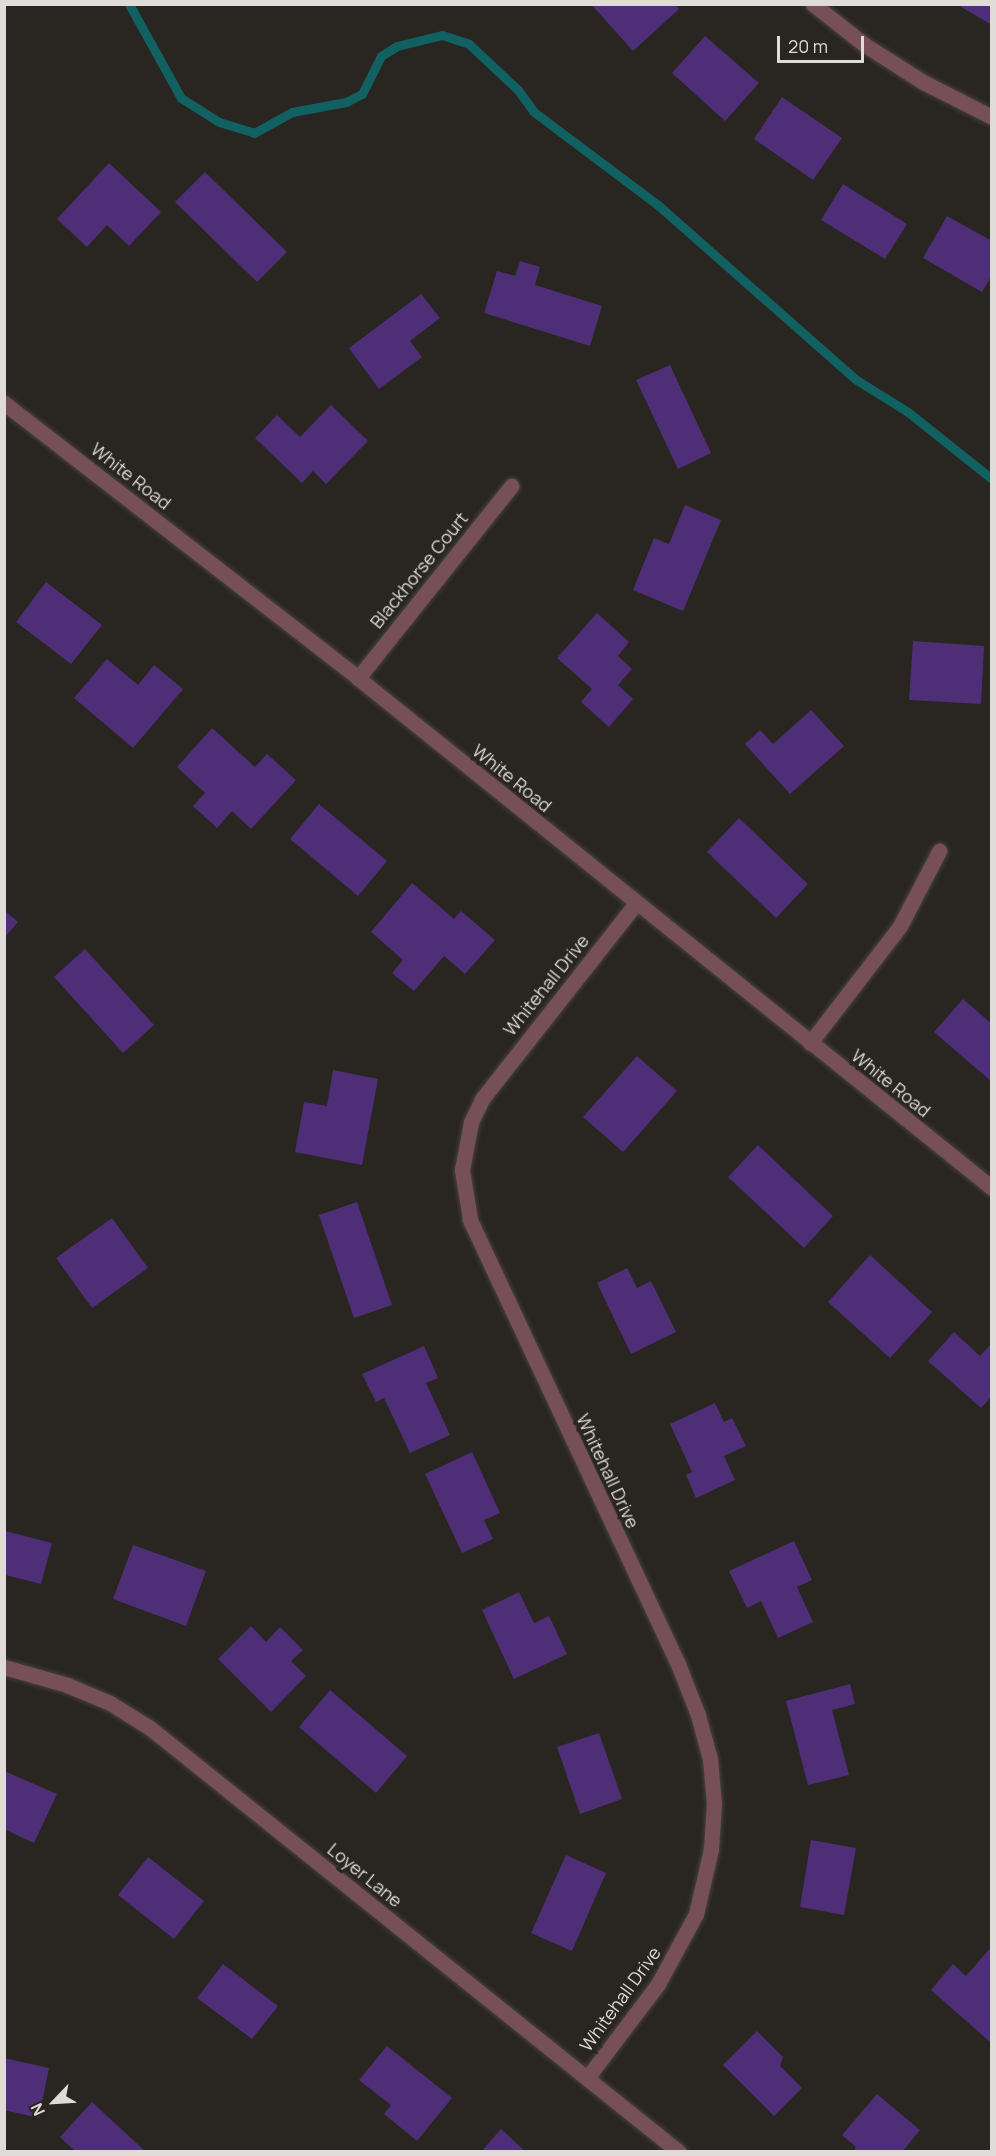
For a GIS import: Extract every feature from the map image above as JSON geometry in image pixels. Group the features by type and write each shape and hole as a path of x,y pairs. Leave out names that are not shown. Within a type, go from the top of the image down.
{"street":[{"path":"813,4 865,45 923,82 992,117"},
{"name":"White Road","path":"4,404 358,678 992,1188"},
{"name":"Blackhorse Court","path":"358,678 511,486"},
{"path":"810,1043 900,926 939,851"},
{"name":"Whitehall Drive","path":"587,2078 658,1984 696,1914 711,1849 710,1759 699,1715 678,1664 470,1219 462,1170 471,1122 482,1099 636,903"},
{"name":"Loyer Lane","path":"4,1667 67,1685 110,1703 150,1728 680,2151"}],"building":[{"path":"591,4 675,4 679,9 633,51"},
{"path":"962,4 992,4 992,25 961,7"},
{"path":"705,36 759,83 725,121 672,73"},
{"path":"782,97 842,138 813,180 754,139"},
{"path":"109,163 161,212 129,246 107,225 87,247 57,219"},
{"path":"205,172 287,252 257,282 175,202"},
{"path":"843,184 907,224 885,259 821,220"},
{"path":"947,216 992,241 992,275 982,292 923,258"},
{"path":"520,261 540,267 535,285 602,306 590,346 484,313 497,271 515,276"},
{"path":"421,294 440,318 410,341 422,357 379,389 349,348"},
{"path":"670,365 711,453 678,469 636,380"},
{"path":"331,405 368,441 326,484 313,471 302,483 255,438 277,415 300,437"},
{"path":"685,505 721,520 683,611 633,590 654,538 669,544"},
{"path":"46,582 102,625 71,664 16,622"},
{"path":"597,613 629,642 618,656 632,669 618,685 633,699 609,727 581,702 592,689 557,658"},
{"path":"913,641 984,646 981,704 909,700"},
{"path":"107,659 138,685 154,665 183,689 133,748 74,698"},
{"path":"811,710 844,746 790,794 745,744 760,730 773,744"},
{"path":"212,728 255,767 267,754 296,780 251,829 232,811 217,828 193,806 205,793 177,767"},
{"path":"319,804 387,861 358,896 290,839"},
{"path":"739,818 808,884 776,918 707,852"},
{"path":"412,883 454,919 461,911 495,940 465,974 444,956 414,991 392,973 403,960 371,932"},
{"path":"4,910 18,922 4,938"},
{"path":"85,949 154,1025 123,1053 54,977"},
{"path":"963,999 992,1024 992,1082 934,1032"},
{"path":"637,1056 677,1091 623,1152 583,1117"},
{"path":"333,1070 378,1079 362,1165 295,1152 304,1102 327,1106"},
{"path":"758,1145 833,1216 804,1248 728,1177"},
{"path":"357,1202 392,1305 354,1318 319,1215"},
{"path":"112,1218 148,1268 92,1308 56,1258"},
{"path":"870,1255 932,1312 890,1358 828,1302"},
{"path":"627,1268 637,1288 651,1281 676,1332 631,1354 597,1283"},
{"path":"954,1332 980,1356 992,1343 992,1396 981,1408 928,1361"},
{"path":"424,1346 438,1378 426,1383 450,1435 410,1453 384,1398 376,1402 362,1374"},
{"path":"715,1403 724,1422 732,1418 746,1446 724,1456 735,1480 696,1498 686,1475 692,1472 670,1424"},
{"path":"472,1452 500,1513 484,1520 493,1539 462,1553 425,1474"},
{"path":"5,1531 52,1543 41,1584 5,1575"},
{"path":"794,1541 812,1580 797,1587 813,1622 778,1638 761,1601 747,1608 729,1571"},
{"path":"133,1545 206,1571 186,1626 113,1599"},
{"path":"519,1592 534,1623 549,1616 567,1654 514,1679 482,1610"},
{"path":"251,1626 266,1642 280,1627 303,1650 291,1661 306,1676 271,1712 218,1659"},
{"path":"850,1684 855,1704 832,1710 849,1775 808,1785 786,1701"},
{"path":"330,1690 407,1756 376,1793 299,1727"},
{"path":"599,1733 622,1799 580,1814 557,1747"},
{"path":"4,1771 57,1794 34,1843 4,1829"},
{"path":"811,1840 856,1848 844,1915 800,1907"},
{"path":"566,1855 606,1873 572,1951 531,1933"},
{"path":"148,1857 204,1901 174,1939 118,1895"},
{"path":"992,1946 992,2039 989,2041 931,1990 953,1964 966,1976"},
{"path":"223,1964 278,2006 252,2039 197,1998"},
{"path":"757,2031 783,2057 780,2066 802,2088 774,2116 723,2065"},
{"path":"387,2046 452,2098 417,2141 384,2114 391,2105 359,2080"},
{"path":"4,2058 49,2068 39,2118 4,2110"},
{"path":"877,2094 920,2130 902,2152 853,2152 856,2147 842,2135"},
{"path":"92,2102 146,2152 76,2152 60,2137"},
{"path":"501,2129 526,2152 481,2152"}],"waterway":[{"path":"129,4 181,98 219,122 254,133 292,112 346,102 362,94 381,56 397,46 442,35 469,44 518,90 534,112 659,206 855,379 908,412 992,479"}]}
